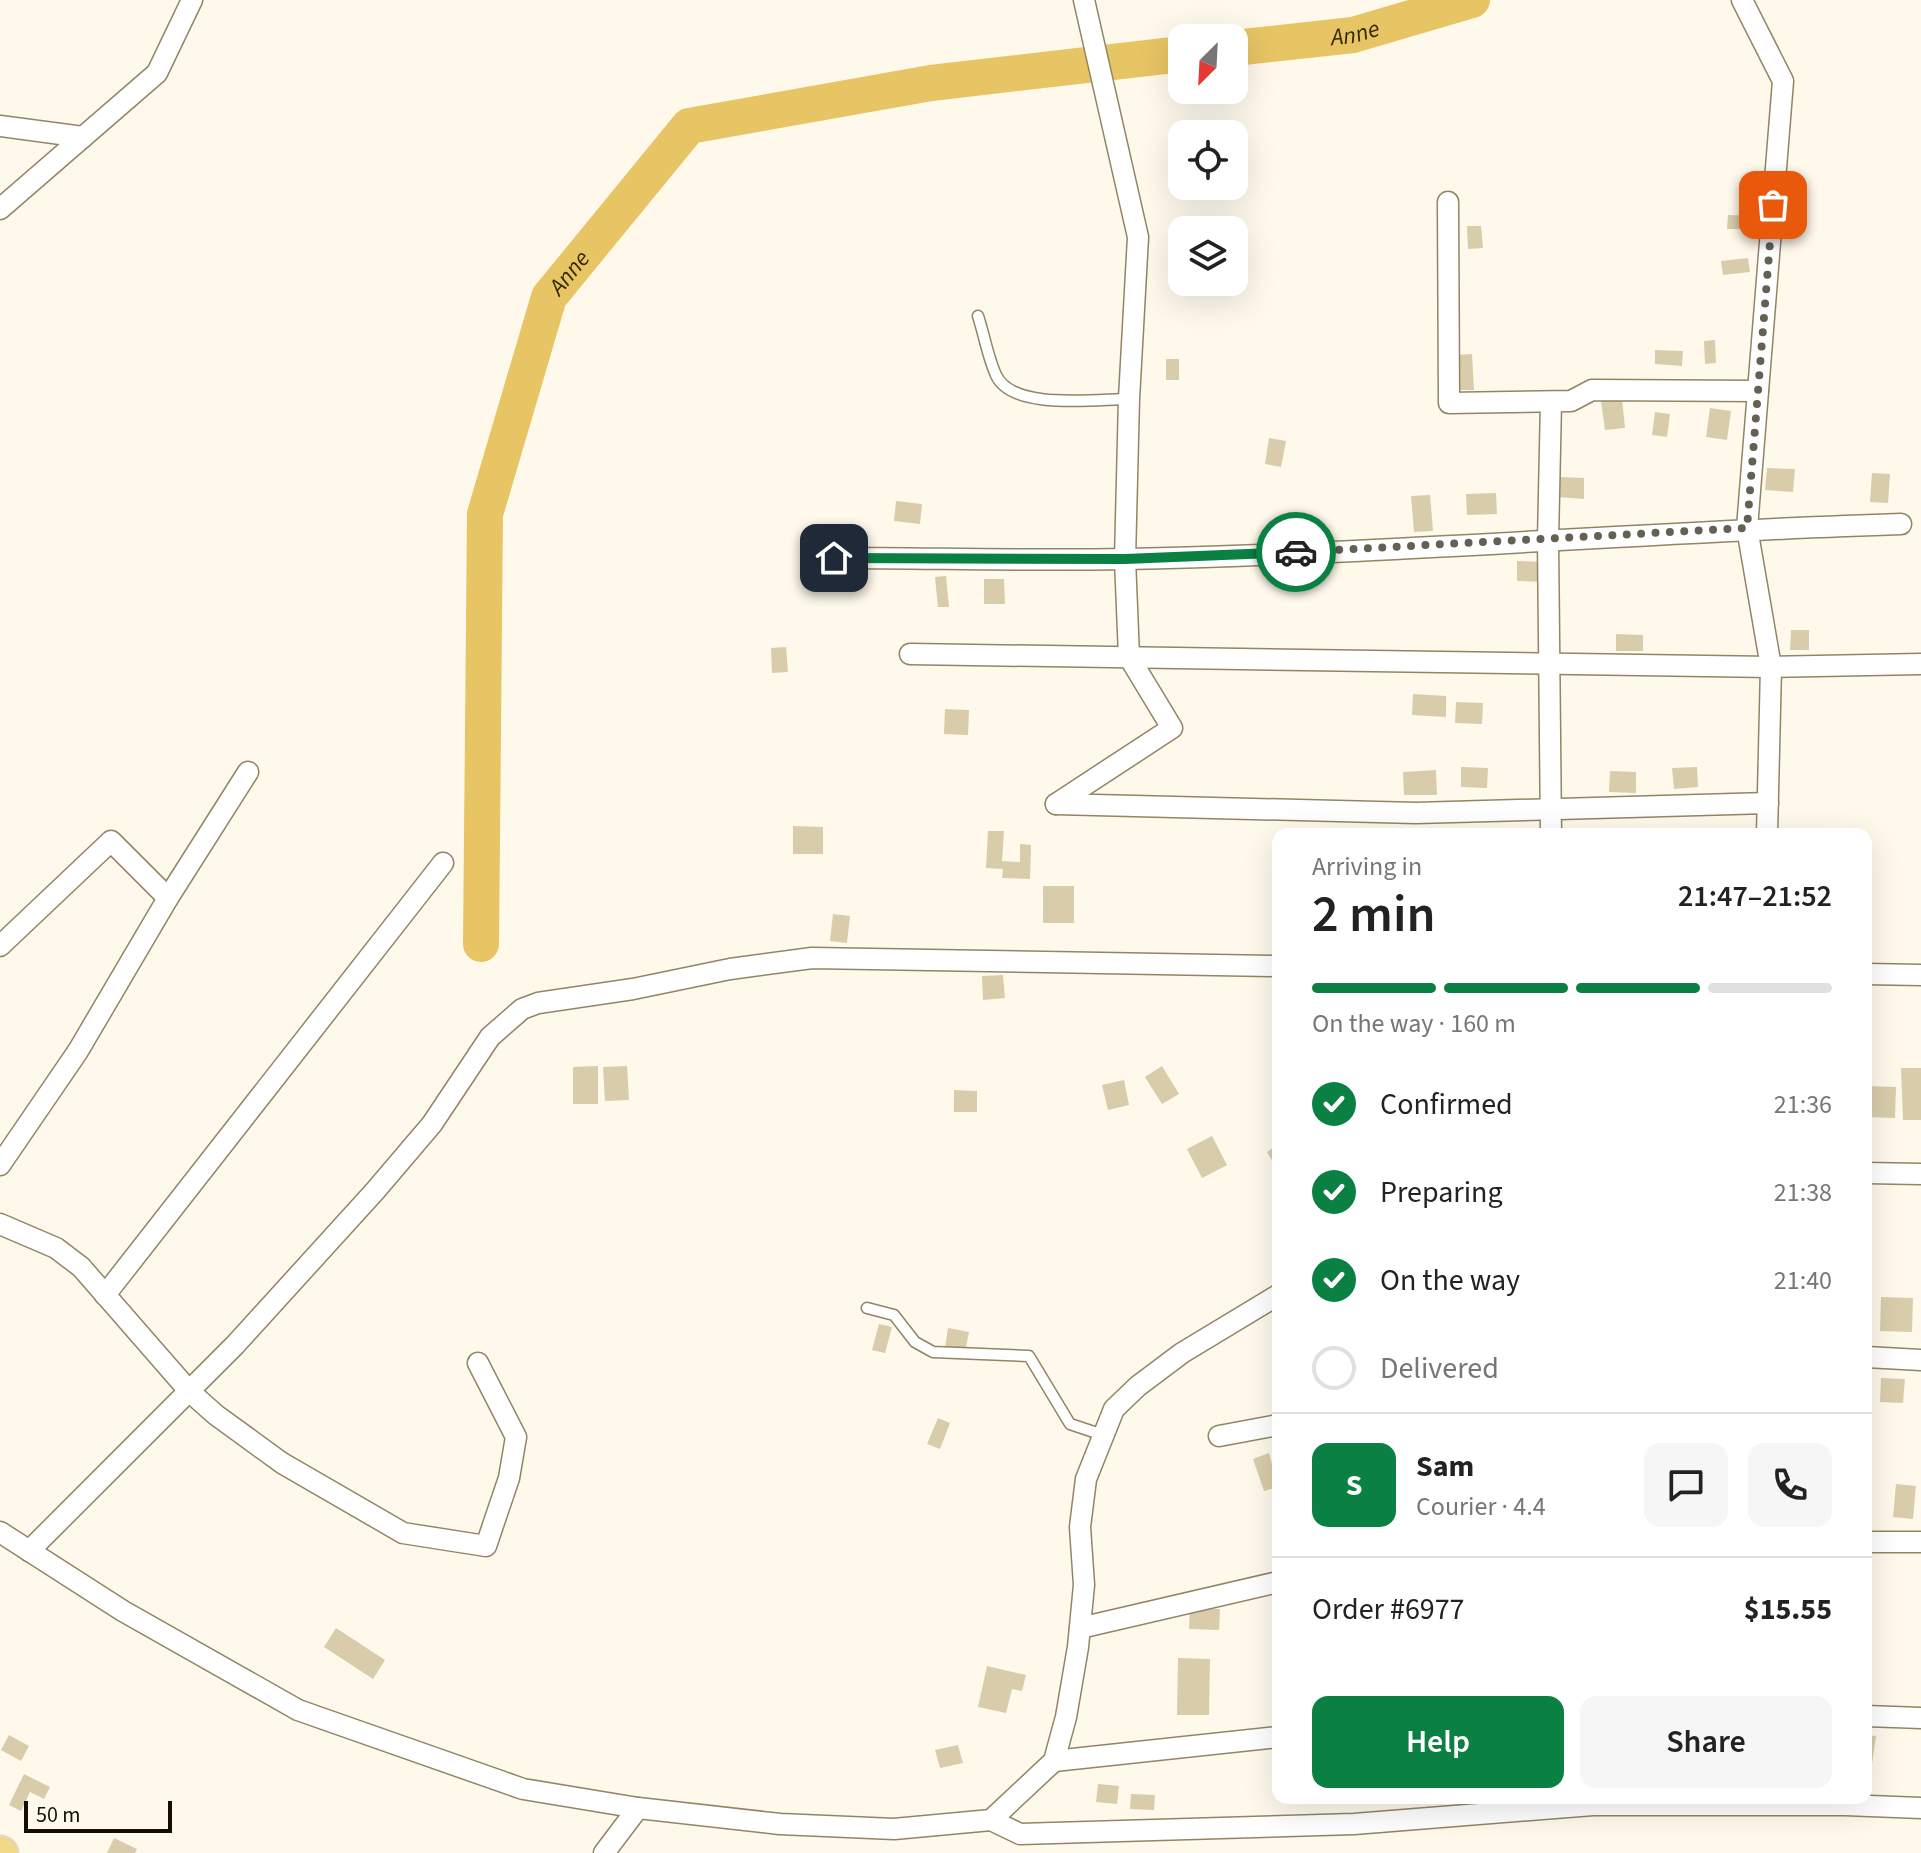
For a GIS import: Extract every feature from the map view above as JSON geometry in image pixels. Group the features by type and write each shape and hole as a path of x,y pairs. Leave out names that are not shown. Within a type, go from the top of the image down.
{"street":[{"path":"0,209 157,73 192,0"},
{"path":"1084,0 1138,237 1129,399 1125,559 1129,657 1172,728 1056,804 1416,813 1768,803"},
{"path":"1742,0 1783,81 1747,528 1771,667 1767,828"},
{"path":"0,126 83,137"},
{"path":"1448,202 1449,403 1571,401 1592,390 1758,391"},
{"path":"1551,402 1548,540 1551,828"},
{"path":"834,558 1125,559 1747,528 1901,524"},
{"path":"910,654 1771,667 1921,664"},
{"path":"0,1165 78,1051 168,898 248,772"},
{"path":"0,946 111,841 168,898"},
{"path":"105,1295 443,863"},
{"path":"29,1551 190,1392 375,1191 432,1124 490,1037 522,1009 730,969 812,958 1272,966"},
{"path":"1872,974 1921,975"},
{"path":"1872,1173 1921,1174"},
{"path":"0,1224 56,1248 81,1267 190,1392 216,1415 282,1463 403,1533 486,1546 509,1478 516,1437 478,1363"},
{"path":"991,1820 1054,1761 1066,1717 1080,1628 1084,1585 1080,1527 1086,1479 1114,1409 1138,1386 1182,1353 1272,1299"},
{"path":"1872,1357 1921,1360"},
{"path":"1219,1436 1272,1426"},
{"path":"0,1532 123,1611 298,1710 523,1789 638,1808 780,1824 894,1829 991,1820 1020,1834 1354,1824 1593,1805 1677,1804"},
{"path":"1872,1542 1921,1542"},
{"path":"1080,1628 1272,1583"},
{"path":"1872,1716 1921,1718"},
{"path":"1054,1761 1272,1738"},
{"path":"1871,1804 1921,1808"},
{"path":"604,1853 638,1808"}],"lane":[{"path":"978,316 996,376 1010,392 1064,400 1129,399"},
{"path":"867,1308 894,1315 915,1342 933,1352 1029,1356 1070,1424 1103,1435"}],"building":[{"path":"1728,215 1755,216 1754,229 1727,229"},
{"path":"1467,226 1481,226 1483,248 1468,249"},
{"path":"1748,258 1750,272 1723,275 1721,261"},
{"path":"1715,340 1716,363 1705,364 1704,341"},
{"path":"1655,350 1683,351 1682,366 1655,364"},
{"path":"1472,354 1474,390 1459,390 1457,355"},
{"path":"1166,359 1179,359 1179,380 1166,380"},
{"path":"1622,399 1625,428 1605,430 1601,401"},
{"path":"1710,408 1731,411 1727,440 1706,437"},
{"path":"1655,412 1670,414 1667,437 1652,435"},
{"path":"1269,438 1286,441 1281,467 1265,464"},
{"path":"1767,468 1795,469 1793,492 1765,490"},
{"path":"1872,473 1890,474 1888,503 1870,502"},
{"path":"1558,477 1584,478 1584,499 1557,497"},
{"path":"1496,493 1497,514 1467,515 1466,494"},
{"path":"1430,495 1433,531 1414,532 1411,496"},
{"path":"896,501 922,504 920,524 894,521"},
{"path":"1517,561 1544,562 1543,582 1517,581"},
{"path":"946,576 949,607 938,607 935,577"},
{"path":"984,579 1004,579 1005,604 984,604"},
{"path":"1791,630 1809,630 1809,650 1790,650"},
{"path":"1616,634 1643,635 1643,651 1616,651"},
{"path":"786,647 788,672 772,673 771,648"},
{"path":"1413,694 1446,696 1446,717 1412,715"},
{"path":"1456,702 1483,703 1482,724 1455,723"},
{"path":"945,709 969,710 968,735 944,734"},
{"path":"1461,767 1488,768 1487,788 1461,787"},
{"path":"1697,767 1698,787 1674,789 1672,768"},
{"path":"1436,770 1437,795 1404,795 1403,772"},
{"path":"1610,771 1636,772 1636,793 1609,792"},
{"path":"793,826 823,827 823,854 793,854"},
{"path":"988,831 1004,831 1002,861 1020,862 1020,844 1031,845 1030,879 1002,878 1003,869 986,868"},
{"path":"1043,886 1074,886 1074,923 1043,923"},
{"path":"833,914 850,916 847,943 830,941"},
{"path":"1003,975 1005,998 983,1000 982,976"},
{"path":"598,1066 598,1104 573,1104 573,1067"},
{"path":"627,1066 629,1100 605,1101 603,1067"},
{"path":"1162,1066 1179,1094 1162,1104 1145,1077"},
{"path":"1901,1068 1921,1068 1921,1120 1903,1120"},
{"path":"1124,1080 1129,1105 1108,1110 1102,1085"},
{"path":"1872,1086 1896,1087 1895,1118 1872,1117"},
{"path":"954,1090 977,1091 977,1112 954,1112"},
{"path":"1212,1136 1227,1165 1202,1178 1187,1149"},
{"path":"1881,1297 1913,1298 1912,1332 1880,1331"},
{"path":"879,1324 892,1327 885,1353 872,1350"},
{"path":"948,1328 969,1332 965,1352 945,1348"},
{"path":"1881,1378 1905,1379 1903,1403 1880,1402"},
{"path":"938,1418 950,1423 940,1449 927,1444"},
{"path":"1269,1453 1272,1489 1264,1491 1253,1459"},
{"path":"1896,1484 1916,1486 1913,1519 1893,1517"},
{"path":"1190,1608 1220,1609 1219,1630 1189,1629"},
{"path":"336,1628 385,1660 373,1679 324,1647"},
{"path":"1178,1658 1210,1659 1209,1715 1177,1715"},
{"path":"987,1666 1026,1675 1022,1691 1012,1689 1006,1713 978,1707"},
{"path":"9,1735 29,1746 21,1761 1,1750"},
{"path":"1872,1736 1876,1736 1872,1764"},
{"path":"958,1745 963,1763 940,1768 935,1750"},
{"path":"24,1774 50,1787 44,1799 30,1792 21,1811 9,1805"},
{"path":"1098,1784 1119,1786 1117,1804 1096,1802"},
{"path":"1131,1794 1155,1795 1154,1810 1130,1809"},
{"path":"114,1838 137,1849 135,1853 107,1853"}],"waterway":[{"name":"Anne","path":"1248,46 1353,35 1472,0"},
{"name":"Anne","path":"481,944 485,514 549,297 689,126 931,83 1168,56"}],"way so far":[{"path":"1296,552 1747,528 1773,205"}],"route":[{"path":"834,558 1125,559 1296,552"}]}
